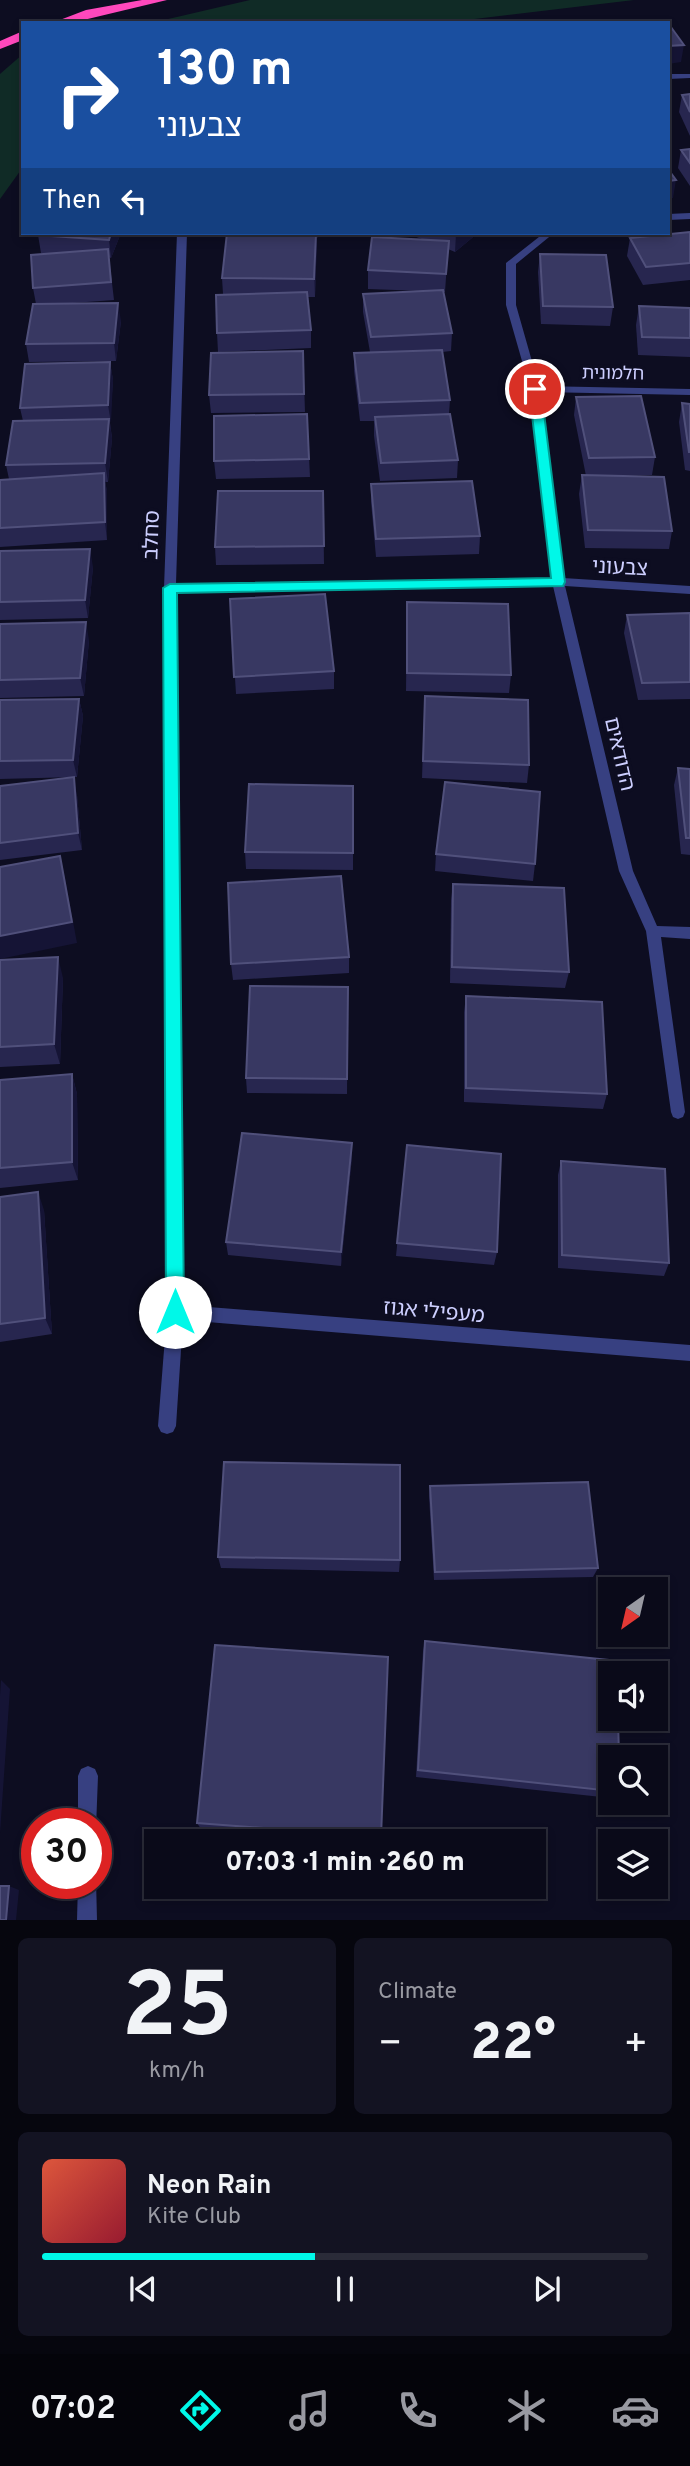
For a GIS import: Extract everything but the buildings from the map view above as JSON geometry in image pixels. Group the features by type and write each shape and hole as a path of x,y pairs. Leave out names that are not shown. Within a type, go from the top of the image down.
{"highway":[{"path":"64,21 90,13 161,0"},
{"path":"0,45 21,36"}],"street":[{"path":"670,77 690,76"},
{"path":"670,217 690,216"},
{"name":"סחלב","path":"167,1426 175,1312 170,588 182,235"},
{"name":"הדודאים","path":"546,235 511,263 511,305 535,389 558,582 626,871 653,930 678,1112"},
{"name":"חלמונית","path":"535,389 690,393"},
{"name":"צבעוני","path":"170,588 558,582 690,590"},
{"path":"653,930 690,933"},
{"name":"מעפילי אגוז","path":"175,1312 690,1353"},
{"path":"88,1776 88,1808"},
{"path":"87,1920 88,1899"}],"green space":[{"path":"250,0 634,0 458,21 160,21"},
{"path":"21,56 21,170 0,199 0,74"}],"route":[{"path":"175,1312 170,588 558,582 535,389"}]}
